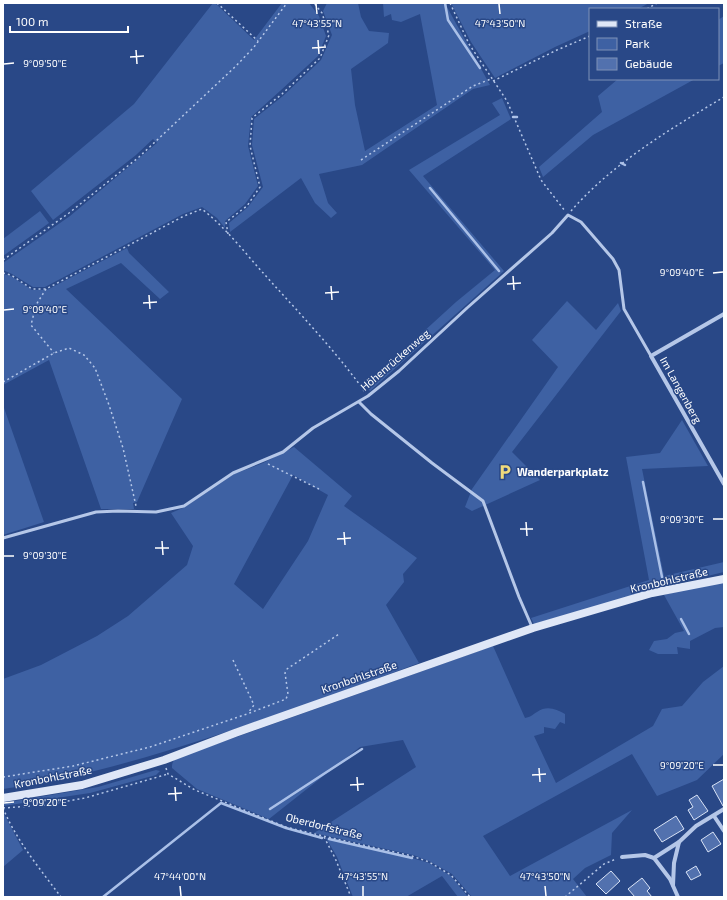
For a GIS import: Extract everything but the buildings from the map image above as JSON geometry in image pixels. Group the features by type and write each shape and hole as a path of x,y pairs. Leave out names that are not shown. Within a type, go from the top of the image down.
{"main road":[{"name":"Kronbohlstraße","path":"3,798 82,785 164,760 243,730 533,628 652,593 724,579"}],"street":[{"name":"Im Langenberg","path":"724,314 651,356 724,484"},
{"path":"654,858 679,842 696,826 724,809"},
{"path":"714,816 724,831"},
{"path":"673,887 674,864 679,842"},
{"path":"622,856 645,855 654,858 670,879 678,897"}],"lane":[{"path":"568,215 581,222 614,259 619,270 624,309 651,356"},
{"name":"Höhenrückenweg","path":"3,538 96,512 156,512 184,506 233,473 283,452 313,428 368,396 399,371 552,233 568,215"},
{"path":"359,402 389,429 484,501 516,590 533,628"}],"path":[{"path":"216,3 258,41"},
{"path":"3,260 69,213 139,157 236,66 258,41 287,3"},
{"path":"228,234 226,222 247,206 260,187 250,146 252,118 282,94 320,58 329,35 322,13 314,3"},
{"path":"450,3 469,44 507,101 541,180 568,215 583,197 605,177 638,152 724,96"},
{"path":"649,8 658,3"},
{"path":"493,82 557,50 589,36"},
{"path":"361,160 473,86 491,79"},
{"path":"3,273 11,275 32,289 46,289 184,216 202,209 216,219 350,371 368,396"},
{"path":"46,289 36,305 31,325 54,353"},
{"path":"3,382 54,353 69,348 84,355 95,368 123,448 137,512"},
{"path":"262,462 319,489"},
{"path":"3,777 73,766 150,747 286,699 288,694 285,673 287,669 339,634"},
{"path":"233,660 254,705 247,714"},
{"name":"Oberdorfstraße","path":"3,808 44,805 85,798 168,774 195,790 286,827 412,856 429,862 451,875 470,897"},
{"path":"3,808 7,818 26,849 61,897"},
{"path":"323,836 336,858 350,897"},
{"path":"565,897 604,864 622,856"}],"green space":[{"path":"213,3 215,3 254,40 282,3 309,3 319,16 326,36 318,56 251,117 248,146 258,186 245,204 225,221 225,228 217,218 202,207 183,214 45,287 33,287 3,270 3,263 70,216 157,143 153,139 136,155 53,220 31,191 134,104"},
{"path":"327,3 358,3 361,17 369,31 389,33 388,43 351,69 355,105 365,151 437,105 420,14 401,22 392,20 391,14 384,17 383,3 446,3 490,85 473,89 362,165 319,174 328,203 337,213 331,218 315,203 301,178 230,232 229,223 248,207 263,187 252,145 254,119 283,96 321,60 332,35 323,11"},
{"path":"451,3 649,3 640,8 589,8 589,31 495,78 471,42"},
{"path":"724,16 724,63 719,66 719,19"},
{"path":"617,80 693,80 593,135 543,177 539,167 602,112 598,96"},
{"path":"502,98 511,119 423,176 504,271 370,391 365,385 456,302 495,270 409,170 500,115 492,103"},
{"path":"40,211 49,223 3,256 3,239"},
{"path":"127,248 129,253 169,292 160,299 121,263 66,289 182,399 137,502 133,503 134,509 101,509 49,360 3,385 3,274 11,276 32,290 47,290"},
{"path":"567,301 596,330 618,303 621,311 512,452 540,480 472,511 465,507 472,489 558,367 532,340"},
{"path":"3,405 44,522 3,535"},
{"path":"682,420 708,466 642,469 664,576 724,562 724,572 666,586 534,624 531,618 649,580 626,457 660,453"},
{"path":"294,447 352,496 344,506 417,558 403,574 404,582 386,605 419,663 341,692 160,753 108,768 56,780 3,789 3,679 41,665 97,636 128,616 187,565 193,546 171,513 185,507 234,474 263,463","holes":["293,475 328,495 308,541 263,609 234,584"]},
{"path":"724,579 724,627 715,628 690,641 690,649 677,647 678,654 658,654 649,650 654,641 667,639 675,633 684,631 664,595"},
{"path":"493,646 525,718 548,708 555,709 565,714 565,724 560,722 555,729 544,727 544,733 534,736 556,783 653,726 662,709 682,706 703,682 724,666 724,754 697,780 657,796 632,754 483,836 510,876 632,810 612,833 611,855 585,868 573,879 587,897 472,897 452,874 429,861 413,855 314,833 416,767 403,740 360,747 269,819 197,789 172,768 173,761 177,758"},
{"path":"156,770 160,771 156,775 90,793 3,806 3,803 98,787"},
{"path":"3,812 23,850 3,867"},
{"path":"326,838 429,863 451,876 468,897 458,897 442,876 406,897 353,897 337,857"}],"waterway":[{"path":"445,3 448,20 480,68"},
{"path":"621,163 625,165"},
{"path":"430,188 499,271"},
{"path":"643,482 662,577"},
{"path":"681,619 689,634"},
{"path":"270,809 362,749"},
{"path":"103,897 221,803 286,828 322,838"},
{"path":"329,839 412,858"}],"place":[{"name":"Wanderparkplatz","path":"505,472"}]}
